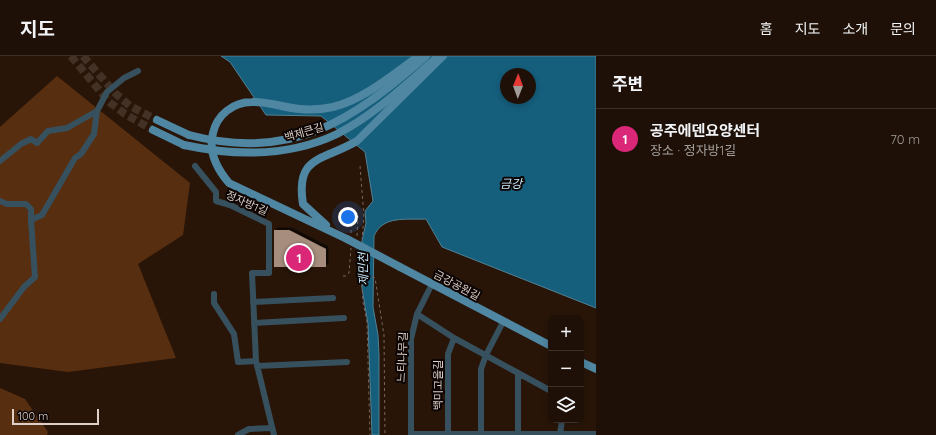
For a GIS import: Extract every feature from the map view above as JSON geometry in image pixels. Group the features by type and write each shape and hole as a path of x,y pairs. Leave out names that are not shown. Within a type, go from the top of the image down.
{"main road":[{"path":"337,234 229,182 218,171 212,154 212,136 216,122 229,107 251,102 300,109 333,107 360,96 419,56"},
{"name":"백제큰길","path":"157,120 189,135 206,139 248,143 273,142 306,135 333,125 357,111 378,97 426,56"},
{"name":"백제큰길","path":"153,130 184,145 229,153 279,151 309,144 337,134 362,118 439,56"},
{"path":"337,234 310,213 303,204 301,191 305,171 312,161 345,148 357,141 443,56"},
{"name":"금강공원길","path":"337,234 548,344"},
{"path":"584,363 596,369"}],"street":[{"path":"31,220 42,215 75,158 81,154 94,134 98,111 108,92 124,78 138,71"},
{"path":"0,161 21,144 32,139 37,143 48,131 67,128 98,111"},
{"name":"정자방1길","path":"195,166 216,192 216,201 230,205 269,224 268,273 252,273 256,364 274,435"},
{"path":"0,201 7,204 26,204 31,209 34,277 24,286 0,319"},
{"name":"느티나무길","path":"411,434 411,339 417,314 432,284"},
{"path":"214,294 214,303 234,334 238,362 256,364 347,362"},
{"path":"253,302 333,298"},
{"path":"417,314 454,338 548,389"},
{"path":"254,322 344,318"},
{"path":"480,434 480,368 504,322"},
{"name":"백미고을길","path":"448,434 448,354 454,338"},
{"path":"518,373 518,434"},
{"path":"560,434 562,423"},
{"path":"238,435 249,429 272,428"},
{"path":"411,434 596,434"}],"path":[{"path":"360,166 364,217 361,244"},
{"path":"361,251 363,302 367,322 370,435"},
{"path":"361,272 375,278 384,335 385,435"}],"shaded area":[{"path":"57,76 190,183 183,235 138,264 176,358 68,372 0,363 0,127"},
{"path":"0,388 25,399 48,432 47,435 0,435"}],"water":[{"name":"금강","path":"221,56 596,56 596,308 442,247 426,219 403,219 383,225 378,229 374,236 373,307 378,335 379,355 379,435 372,435 368,324 362,288 362,241 366,223 365,211 373,201 365,152 321,116 266,115 230,62"}],"building":[{"path":"274,230 289,230 326,249 326,267 274,267"}],"tunnel":[{"path":"71,56 108,101 125,114 153,130"},
{"path":"83,56 115,93 130,106 157,120"}],"place":[{"name":"공주에덴요양센터","path":"299,258"}],"water label":[{"name":"제민천","path":"363,269"}]}
